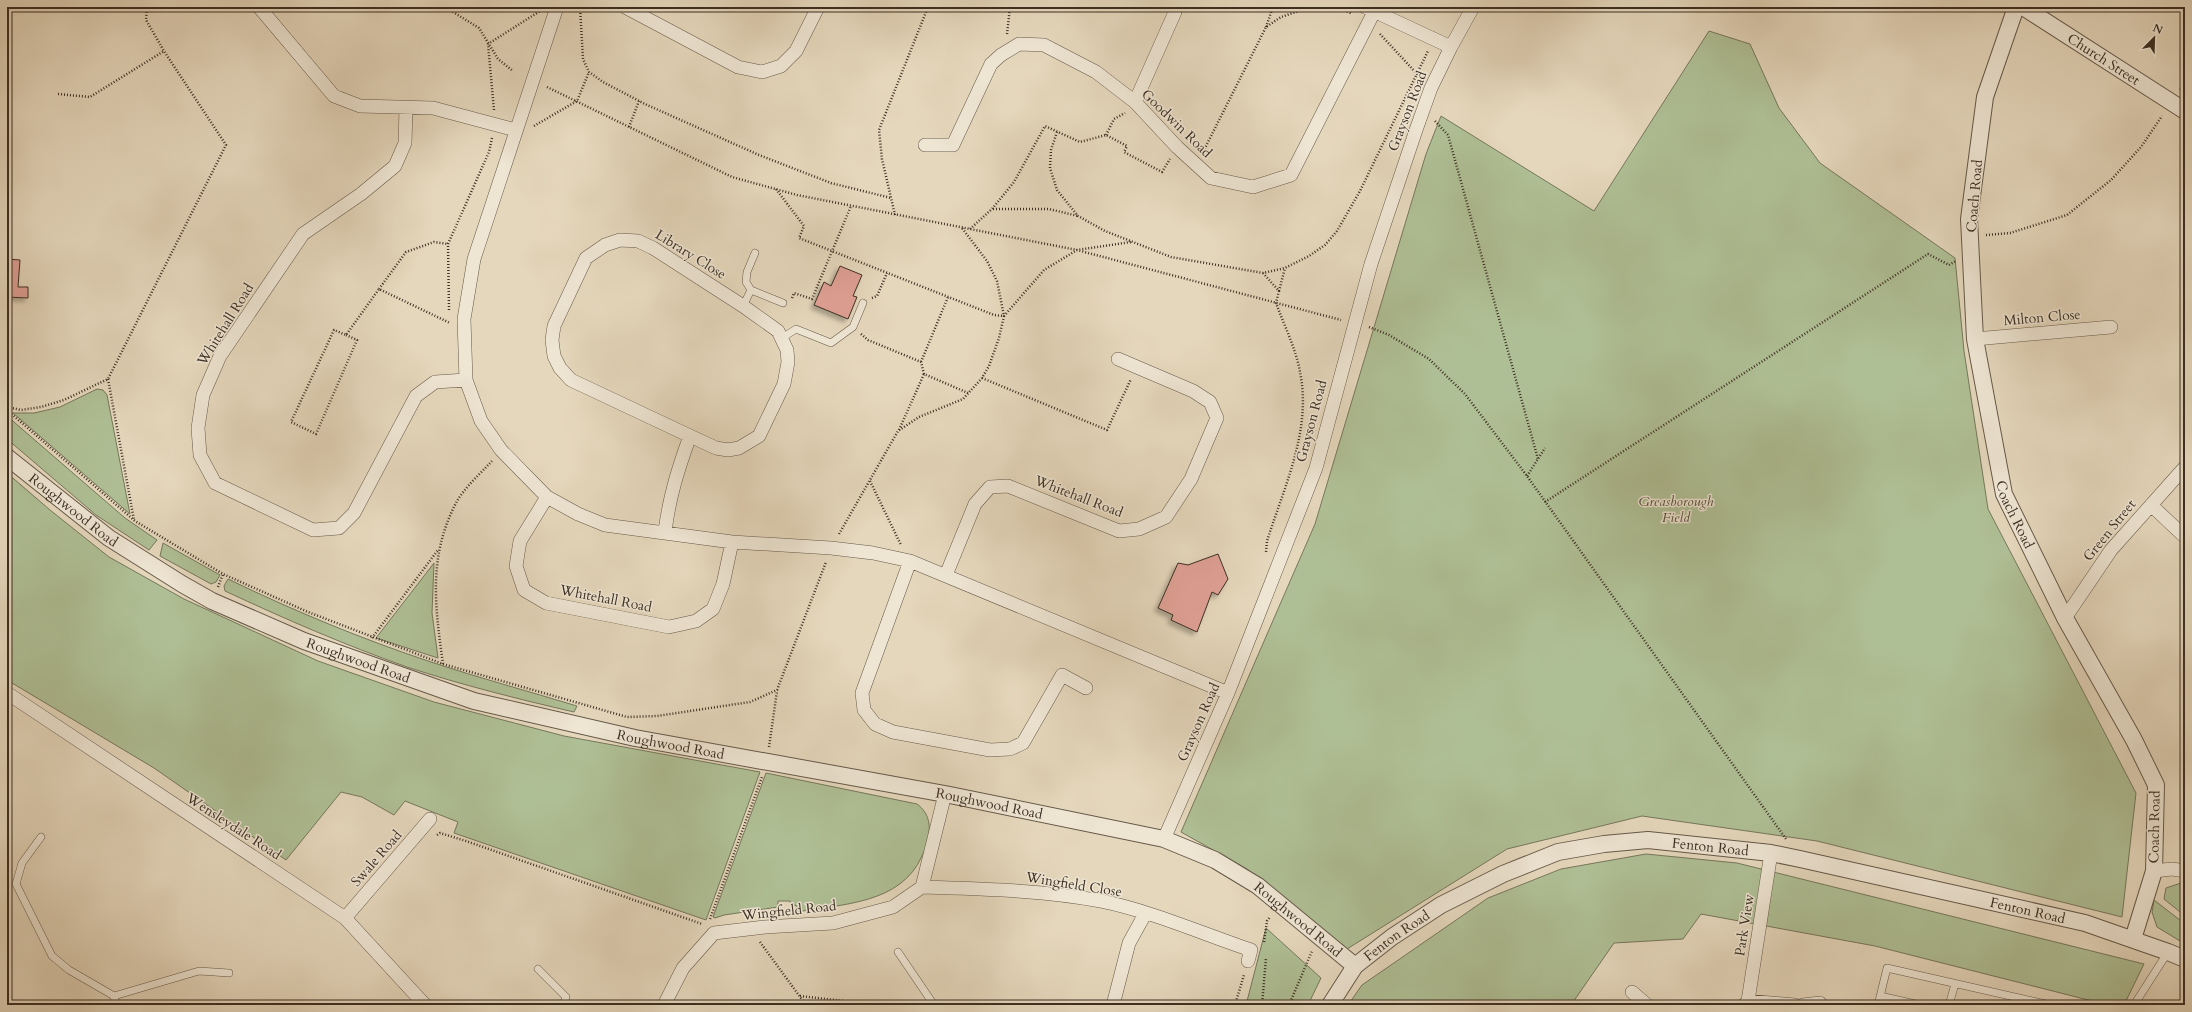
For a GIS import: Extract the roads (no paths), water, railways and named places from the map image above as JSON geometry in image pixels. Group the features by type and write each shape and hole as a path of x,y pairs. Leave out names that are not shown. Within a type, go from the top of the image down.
{"street":[{"path":"259,7 334,96 360,106 406,109 433,108 516,130"},
{"path":"629,8 738,67 762,72 781,66 796,51 818,7"},
{"name":"Grayson Road","path":"1164,839 1228,693 1316,468 1371,264 1424,109 1451,47 1473,7"},
{"name":"Coach Road","path":"2016,7 1985,98 1969,219 1975,339 2004,494 2065,618 2134,740 2156,785 2154,871 2133,939"},
{"name":"Church Street","path":"2023,7 2181,106"},
{"name":"Goodwin Road","path":"926,145 953,145 991,64 1005,52 1019,44 1044,45 1096,72 1134,102 1177,147 1211,178 1254,187 1291,174 1370,9 1451,47"},
{"path":"556,11 474,259 464,319 466,380 480,421 501,450 547,497 578,514 605,525 633,530 665,532 732,542 831,548 873,553 910,561 1228,693"},
{"path":"1134,102 1175,12"},
{"name":"Whitehall Road","path":"406,109 405,143 395,166 360,194 303,234 220,356 203,394 198,428 200,454 215,483 313,530 339,528 354,513 416,396 436,382 466,380"},
{"name":"Library Close","path":"620,240 638,241 653,248 743,306 778,331 782,338 787,350 787,375 759,436 745,445 728,450 716,448 571,380 560,368 554,356 552,340 554,326 586,258 605,245 620,240"},
{"name":"Milton Close","path":"1975,339 2111,327"},
{"name":"Whitehall Road","path":"946,575 975,504 990,487 1008,486 1119,531 1139,529 1166,517 1191,479 1217,418 1210,402 1193,391 1118,359"},
{"path":"665,532 668,505 674,480 690,436"},
{"name":"Roughwood Road","path":"7,457 109,538 182,584 212,601 304,641 474,701 634,738 945,794 1164,839 1215,860 1258,886 1355,966"},
{"name":"Green Street","path":"2065,618 2111,550 2185,467"},
{"name":"Whitehall Road","path":"547,497 520,541 516,566 524,590 546,603 669,626 696,621 714,609 723,584 732,542"},
{"path":"2151,505 2185,538"},
{"path":"910,561 862,693 864,710 875,724 893,732 982,749 1010,749 1023,743 1062,675 1086,688"},
{"name":"Wensleydale Road","path":"7,693 345,918 426,1005"},
{"path":"922,887 945,794"},
{"name":"Swale Road","path":"345,918 430,819"},
{"name":"Fenton Road","path":"1330,1005 1355,966 1392,937 1441,905 1503,874 1558,852 1604,844 1648,840 1771,853 2085,923 2133,939"},
{"name":"Park View","path":"1771,853 1746,1003 1795,1005"},
{"path":"2154,871 2172,869 2185,871"},
{"name":"Wingfield Close","path":"922,887 1015,890 1102,901 1145,914 1250,956"},
{"name":"Wingfield Road","path":"664,1005 683,968 714,933 833,923 893,908 922,887"},
{"path":"1113,1005 1129,943 1145,914"},
{"path":"2133,939 2185,959"},
{"path":"1632,992 1647,1005"},
{"path":"1803,1005 1820,1003"}],"lane":[{"path":"755,253 747,272 746,282 751,290 783,303"},
{"path":"743,306 751,290"},
{"path":"782,338 796,328 831,343 853,327 863,303"},
{"path":"41,837 22,863 16,884 52,956 69,970 114,996 199,971 229,973"},
{"path":"898,952 934,1005"},
{"path":"2134,1005 2168,952"},
{"path":"1878,1005 1887,968 2050,1005"},
{"path":"538,969 566,997 563,1005"},
{"path":"1950,1005 1955,984"},
{"path":"114,996 116,1005"},
{"path":"1880,996 1920,1005"}],"park label":[{"name":"Greasborough Field","path":"1676,510"}]}
